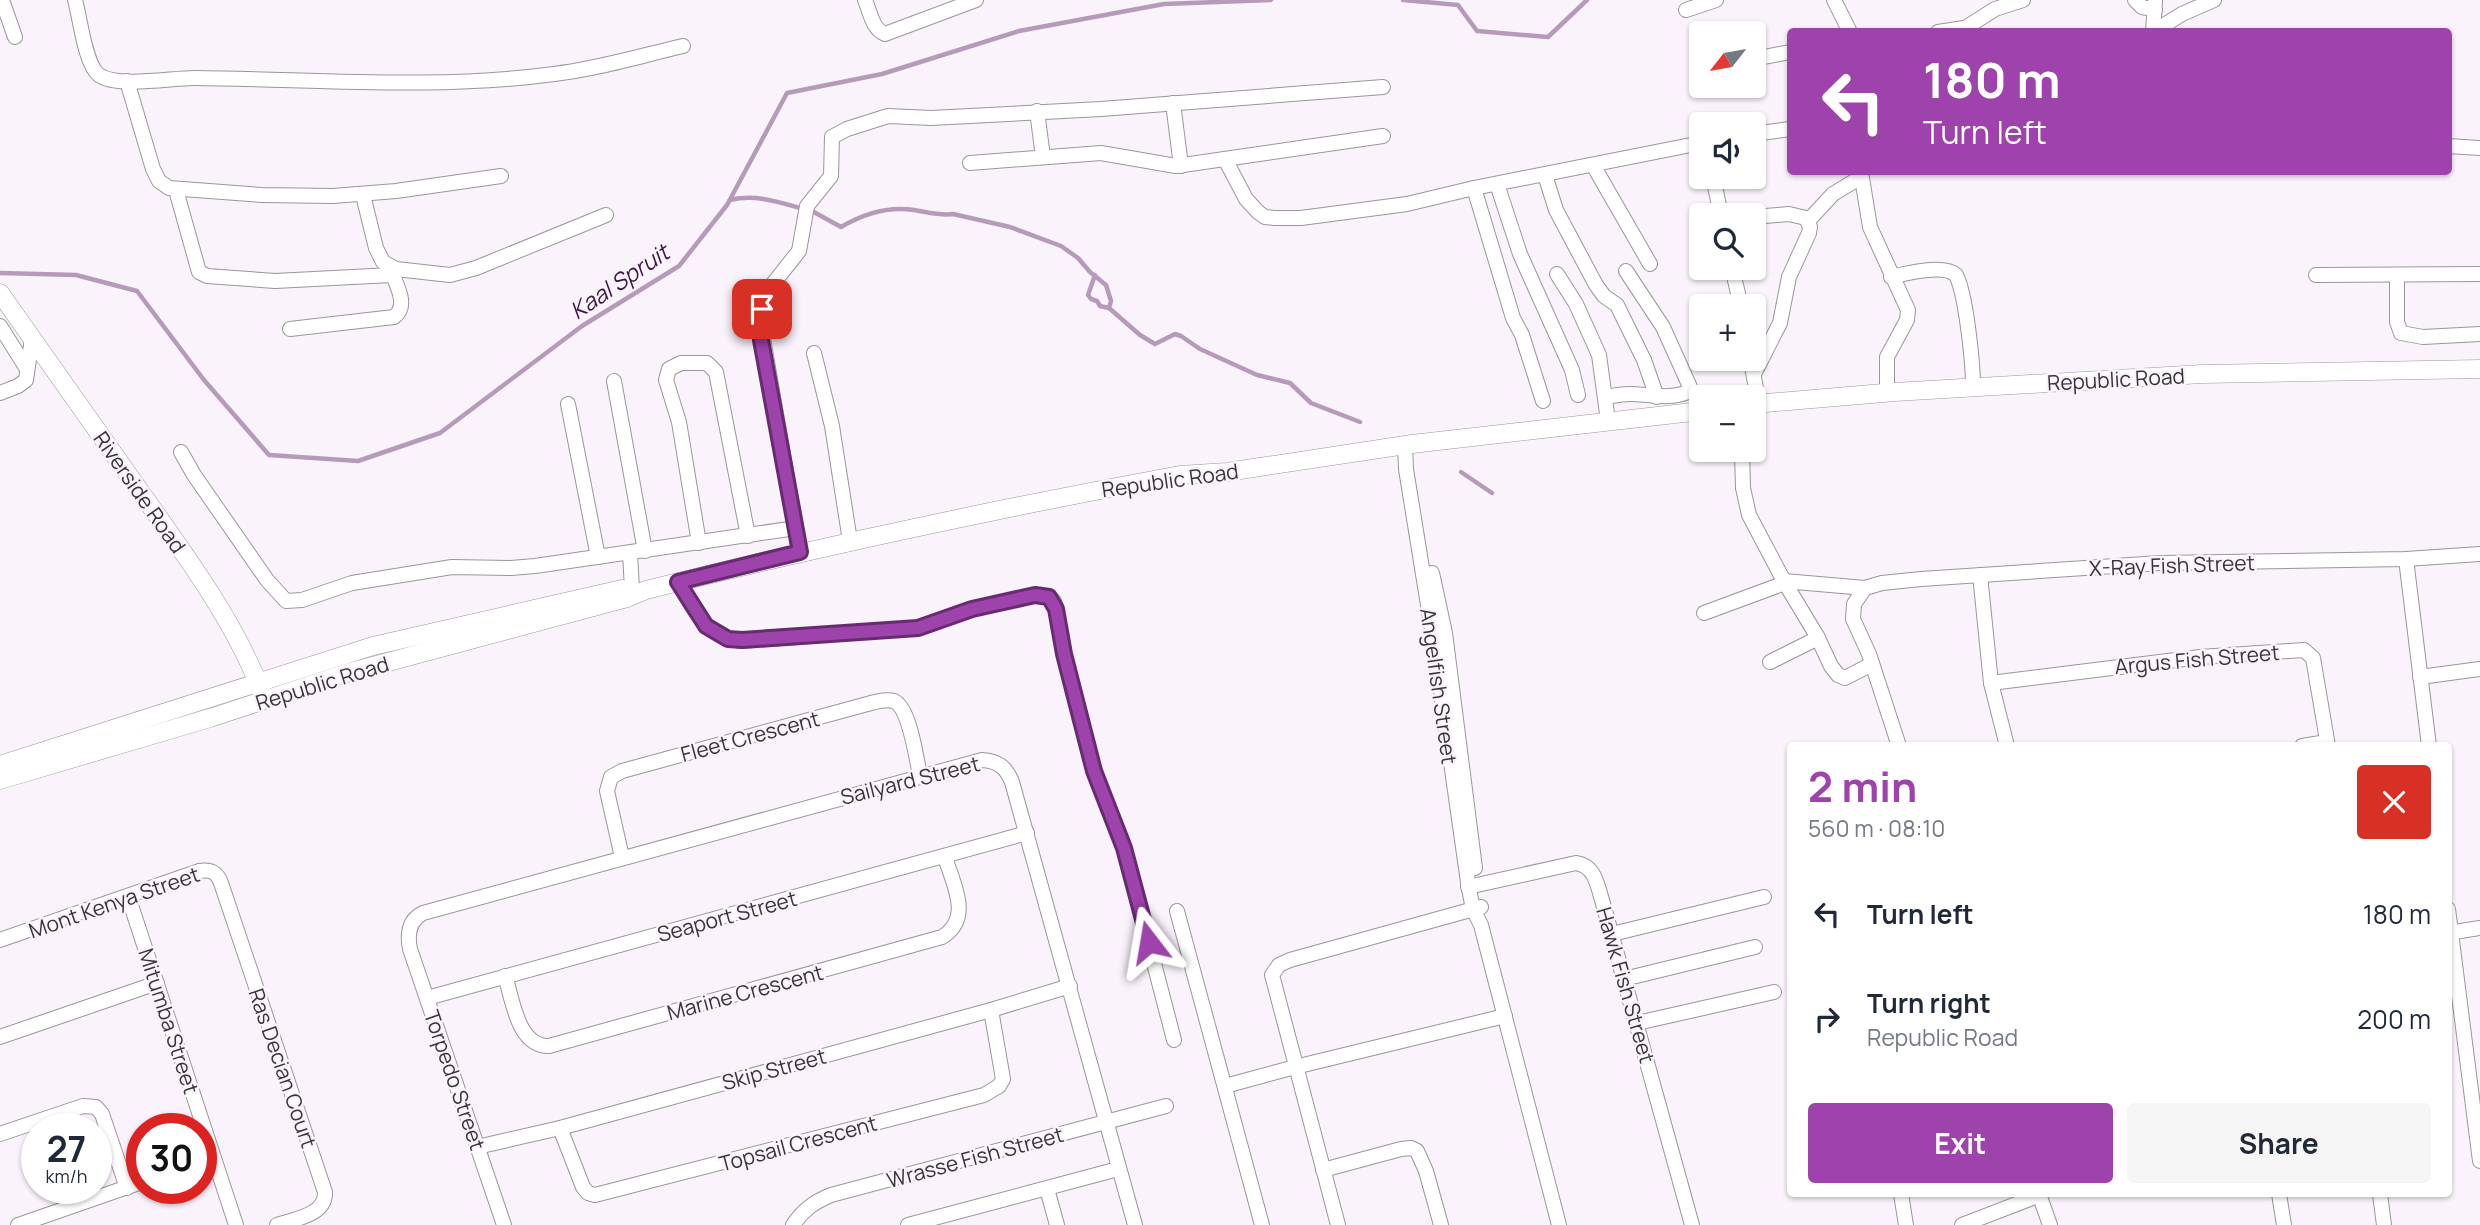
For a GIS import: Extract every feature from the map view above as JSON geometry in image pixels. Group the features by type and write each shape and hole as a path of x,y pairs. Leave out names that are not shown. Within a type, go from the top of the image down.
{"street":[{"path":"2,0 15,37"},
{"path":"75,0 94,70 106,78 127,81 192,78 409,83 483,80 578,71 683,46"},
{"path":"865,0 875,26 879,32 885,34 976,0"},
{"path":"1686,10 1716,0"},
{"path":"1834,0 1848,28"},
{"path":"1965,28 1996,9 2021,0"},
{"path":"2135,0 2142,7 2155,5 2153,28"},
{"path":"2159,28 2182,14 2214,0"},
{"path":"1766,57 1787,53"},
{"path":"127,81 153,169 163,185 176,190 301,196 363,195 501,176"},
{"path":"800,552 761,340 760,321 772,285 799,251 807,206 831,176 832,137 847,129 888,116 932,118 1383,87"},
{"path":"1173,103 1181,166"},
{"path":"1037,111 1043,157"},
{"path":"1766,132 1787,129"},
{"path":"970,163 1101,153 1181,166 1383,136"},
{"path":"1225,159 1252,208 1265,217 1301,218 1407,204 1689,145"},
{"path":"2452,146 2480,148"},
{"path":"1592,165 1650,264"},
{"path":"1545,175 1556,210 1596,285 1604,296 1617,305 1644,360 1657,397"},
{"path":"1808,221 1833,194 1860,175"},
{"path":"1861,175 1870,227 1908,310 1907,320 1887,357 1887,393"},
{"path":"1497,184 1520,254 1572,370 1578,395"},
{"path":"1474,188 1513,317 1522,335 1543,401"},
{"path":"176,190 200,272 207,276 275,281 391,271 450,275 606,215"},
{"path":"290,329 394,317 400,312 402,306 391,271 376,248 363,195"},
{"path":"1754,374 1780,323 1789,278 1809,236 1810,226 1801,215 1766,216"},
{"path":"1891,277 1921,269 1930,272 1948,270 1956,275 1963,299 1973,387"},
{"path":"1605,397 1685,394 1690,386 1663,327 1626,271"},
{"path":"1557,274 1576,304 1591,336 1602,369 1608,421"},
{"path":"2316,275 2480,274"},
{"path":"2396,275 2397,322 2401,333 2423,337 2480,334"},
{"name":"Riverside Road","path":"0,293 159,517 223,614 245,652 265,700"},
{"path":"3,334 27,369"},
{"path":"0,393 26,380 32,338"},
{"path":"814,353 832,426 850,541"},
{"path":"699,543 679,422 666,380 669,369 681,363 707,363 716,372 748,536"},
{"name":"Republic Road","path":"1766,403 1973,387 2202,374 2480,369"},
{"path":"1753,371 1755,385"},
{"path":"614,381 637,552 639,590"},
{"path":"568,404 598,557"},
{"name":"Republic Road","path":"0,765 373,646 605,592 639,590 850,541 1180,475 1227,472 1408,444 1689,412"},
{"name":"Angelfish Street","path":"1408,444 1445,633 1477,908 1559,1225"},
{"path":"181,452 267,580 286,601 302,600 352,583 452,566 511,568 796,528"},
{"path":"1743,462 1745,502 1831,666 1840,677 1849,676 1872,664"},
{"name":"X-Ray Fish Street","path":"1785,582 1865,588 1882,583 1980,575 2160,564 2406,559 2480,554"},
{"path":"2406,559 2428,742"},
{"path":"1980,575 1991,682 2006,742"},
{"path":"678,582 706,626 728,639 742,640 918,628 972,609 1035,595 1049,597 1056,609 1064,654 1094,771 1124,848 1174,1040"},
{"path":"1704,612 1785,582"},
{"path":"1865,588 1854,604 1852,613 1898,742"},
{"name":"Republic Road","path":"0,780 372,666 627,598 639,590"},
{"path":"1770,662 1818,638"},
{"name":"Argus Fish Street","path":"1991,682 2200,657 2304,650 2313,659 2328,742"},
{"path":"2420,677 2480,669"},
{"name":"Fleet Crescent","path":"622,857 607,786 611,777 635,768 888,700 896,702 905,712 920,775"},
{"name":"Sailyard Street","path":"409,934 414,919 423,913 920,775 982,760 997,763 1008,772 1027,833 1135,1225"},
{"name":"Seaport Street","path":"427,999 1027,833"},
{"name":"Marine Crescent","path":"505,976 524,1032 532,1042 550,1046 942,937 950,932 959,916 945,857"},
{"name":"Hawk Fish Street","path":"1473,886 1576,863 1591,869 1612,934 1692,1225"},
{"name":"Mont Kenya Street","path":"0,940 206,870 215,873 221,883"},
{"name":"Ras Decian Court","path":"221,883 325,1192 324,1202 318,1210 277,1225"},
{"name":"Mitumba Street","path":"128,896 157,983 194,1113"},
{"path":"1612,934 1764,897"},
{"path":"1338,1225 1272,975 1279,965 1303,956 1477,908"},
{"path":"1177,911 1262,1225"},
{"path":"2452,932 2480,928"},
{"name":"Torpedo Street","path":"409,934 410,948 504,1225"},
{"path":"1624,979 1755,947"},
{"path":"2452,954 2480,1161"},
{"path":"0,1038 157,983"},
{"name":"Skip Street","path":"478,1147 560,1128 1070,986"},
{"path":"1637,1023 1774,992"},
{"name":"Topsail Crescent","path":"560,1128 583,1187 595,1195 984,1095 999,1086 1003,1079 991,1010"},
{"path":"1224,1086 1505,1016"},
{"path":"0,1134 83,1106 96,1107 102,1114 126,1185"},
{"name":"Wrasse Fish Street","path":"793,1225 804,1211 831,1195 1166,1106"},
{"path":"1324,1170 1411,1148 1417,1151 1426,1171 1441,1225"},
{"path":"908,1225 1118,1169"},
{"name":"Mitumba Street","path":"217,1182 236,1225"},
{"path":"18,1225 126,1188"},
{"path":"1047,1189 1057,1225"},
{"path":"1901,1197 1906,1225"},
{"path":"1962,1225 2032,1197"},
{"path":"2041,1197 2050,1225"},
{"path":"2279,1197 2284,1225"},
{"path":"2380,1197 2384,1225"}],"waterway":[{"name":"Kaal Spruit","path":"0,273 76,275 137,291 204,380 269,455 358,461 440,433 582,326 679,266 727,205 787,93 882,74 1019,31 1164,4 1271,0"},
{"name":"Kaal Spruit","path":"1403,0 1458,5 1477,31 1548,37 1587,0"},
{"path":"730,200 756,198 800,208"},
{"path":"812,211 841,227 858,218 885,210 904,209 953,214 1010,227 1061,246 1106,285 1111,301 1109,308 1140,335 1155,344 1175,334 1181,336 1200,349 1257,375 1290,383 1311,403 1360,422"},
{"path":"1095,275 1088,295 1100,306 1109,308"},
{"path":"1461,472 1492,493"}],"route":[{"path":"762,309 761,340 800,552 678,582 694,610 706,626 728,639 767,640 918,628 972,609 1035,595 1049,597 1054,601 1064,654 1098,786 1124,848 1149,942"}]}
